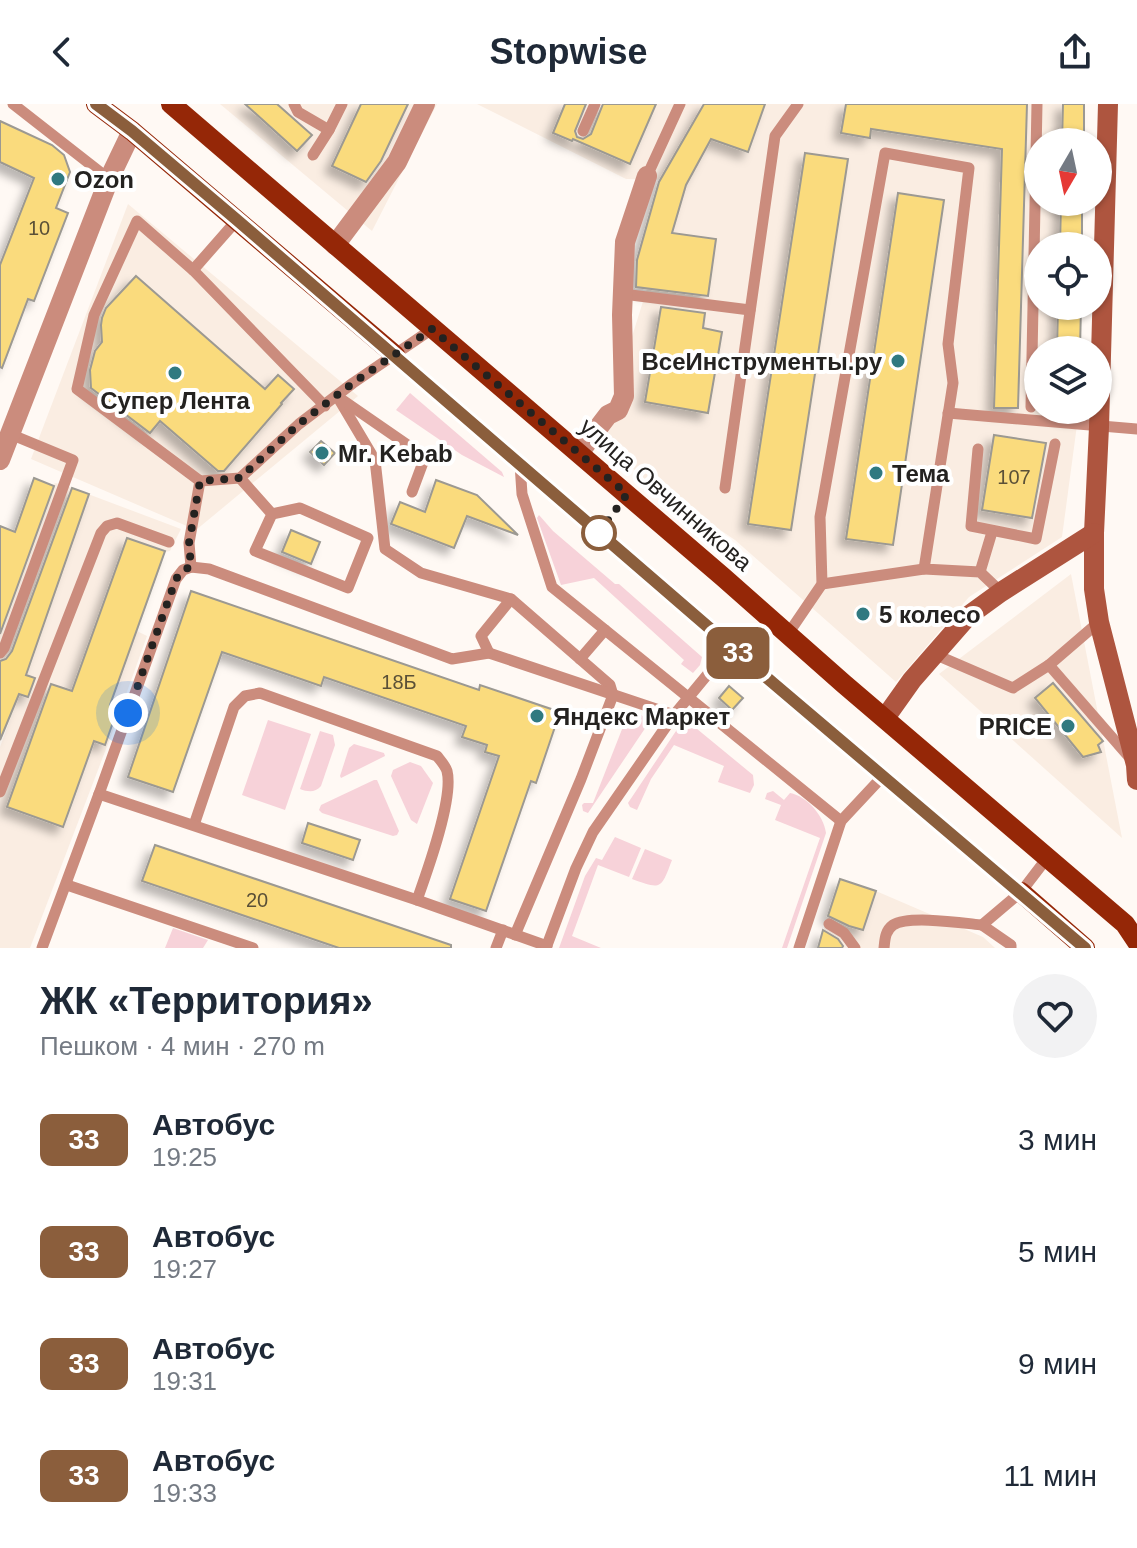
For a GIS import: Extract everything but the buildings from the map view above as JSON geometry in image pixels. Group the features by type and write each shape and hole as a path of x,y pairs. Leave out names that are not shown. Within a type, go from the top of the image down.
{"main road":[{"path":"96,104 132,131 395,355"},
{"name":"улица Овчинникова","path":"171,104 579,453 1131,933"},
{"path":"1108,104 1094,589 1099,622 1136,772"},
{"path":"885,718 912,680 968,616 1094,533"},
{"path":"1021,892 1085,948"}],"street":[{"path":"335,245 397,162 425,104"},
{"path":"0,460 109,179 132,131"},
{"path":"579,453 608,415 618,410 624,396 625,242 647,176"}],"lane":[{"path":"13,104 109,179"},
{"path":"294,104 298,112 329,130"},
{"path":"313,155 342,104"},
{"path":"583,131 595,104"},
{"path":"647,176 680,104"},
{"path":"725,488 775,136 798,104"},
{"path":"1032,336 1037,104"},
{"path":"788,634 822,584 820,517 885,153 969,168 948,344 953,383 924,569"},
{"path":"193,270 237,220"},
{"path":"325,406 193,270 137,221 94,315 77,389 200,481 240,478 299,424 325,406 337,396 432,329"},
{"path":"623,294 750,310"},
{"path":"337,396 425,457 412,492"},
{"path":"337,396 375,460 385,549 421,573 511,599 610,685 613,695 515,935"},
{"path":"948,413 1137,429"},
{"path":"0,653 73,460 10,434"},
{"path":"978,449 971,526 1036,539 1055,444"},
{"path":"520,464 522,494 552,587 841,821"},
{"path":"240,478 272,514"},
{"path":"191,567 189,543 200,481"},
{"path":"300,508 368,538 348,588 255,551 272,514 300,508"},
{"path":"0,792 101,533 107,526 117,523 169,542"},
{"path":"980,572 992,532"},
{"path":"42,948 176,579 183,570 191,567 209,569 452,659 489,653 674,715"},
{"path":"822,584 924,569 980,572 1001,592"},
{"path":"489,653 481,636 511,599"},
{"path":"934,654 1013,688 1049,665 1099,622"},
{"path":"580,659 605,630"},
{"path":"99,794 417,900 546,947 593,832 674,715 731,646"},
{"path":"1049,665 1136,772"},
{"path":"194,825 234,707 245,696 260,693 437,756 447,768 449,785 435,845 417,900"},
{"path":"799,948 841,821 883,776"},
{"path":"982,925 1021,892 1047,858"},
{"path":"67,885 253,948"},
{"path":"884,948 885,935 892,926 907,920 982,925 1012,947"},
{"path":"829,924 844,933 855,948"},
{"path":"496,948 503,930"}],"shaded area":[{"path":"220,104 437,104 372,231"},
{"path":"477,104 1084,104 1084,128 1024,128 1024,216 1082,216 1082,232 1024,232 1024,320 1081,320 1080,336 1024,336 1024,424 1077,424 1062,537 969,597 896,682 735,540 646,480 600,439 681,180 626,179"},
{"path":"128,204 358,396 196,530 31,459"},
{"path":"410,393 504,477 462,455 396,410"},
{"path":"34,478 53,485 64,485 181,529 170,551 165,552 137,631 147,636 30,948 0,948 0,747 18,697 0,690 0,572"},
{"path":"539,515 553,531 702,657 693,673 681,664 684,660 594,578 561,585 537,518"},
{"path":"1071,574 1122,838 939,674"},
{"path":"632,711 650,721 588,813 583,811 584,803 593,803 628,714"},
{"path":"268,720 311,734 285,810 242,795"},
{"path":"691,724 753,775 754,785 750,793 718,782 724,766 674,745 651,779 637,810 630,807 628,803 680,725"},
{"path":"320,731 333,735 335,745 321,786 314,791 306,791 300,789"},
{"path":"354,744 384,753 385,756 341,778 349,748"},
{"path":"410,762 421,766 433,783 417,824 411,820 391,776 393,770"},
{"path":"377,780 399,831 397,835 319,810 321,805"},
{"path":"773,791 784,800 790,793 808,802 822,820 826,833 787,948 782,948 820,838 775,820 781,805 765,799 767,793"},
{"path":"615,837 641,848 629,877 598,865 572,936 601,948 559,948 585,876 596,858 602,860"},
{"path":"645,849 672,860 659,884 649,885 632,879"},
{"path":"840,879 876,891 983,937 995,948 818,948"},
{"path":"173,928 208,940 203,948 165,948"}],"bus line":[{"name":"33","path":"96,104 237,220 1085,948"}],"place":[{"name":"Ozon","path":"58,179"},
{"name":"ВсеИнструменты.ру","path":"898,361"},
{"name":"Супер Лента","path":"175,373"},
{"name":"Mr. Kebab","path":"322,453"},
{"name":"Тема","path":"876,473"},
{"name":"5 колесо","path":"863,614"},
{"name":"Яндекс Маркет","path":"537,716"},
{"name":"PRICE","path":"1068,726"}],"route":[{"path":"128,713 176,579 183,570 191,567 189,543 200,481 240,478 299,424 432,329 627,494 599,533"}]}
